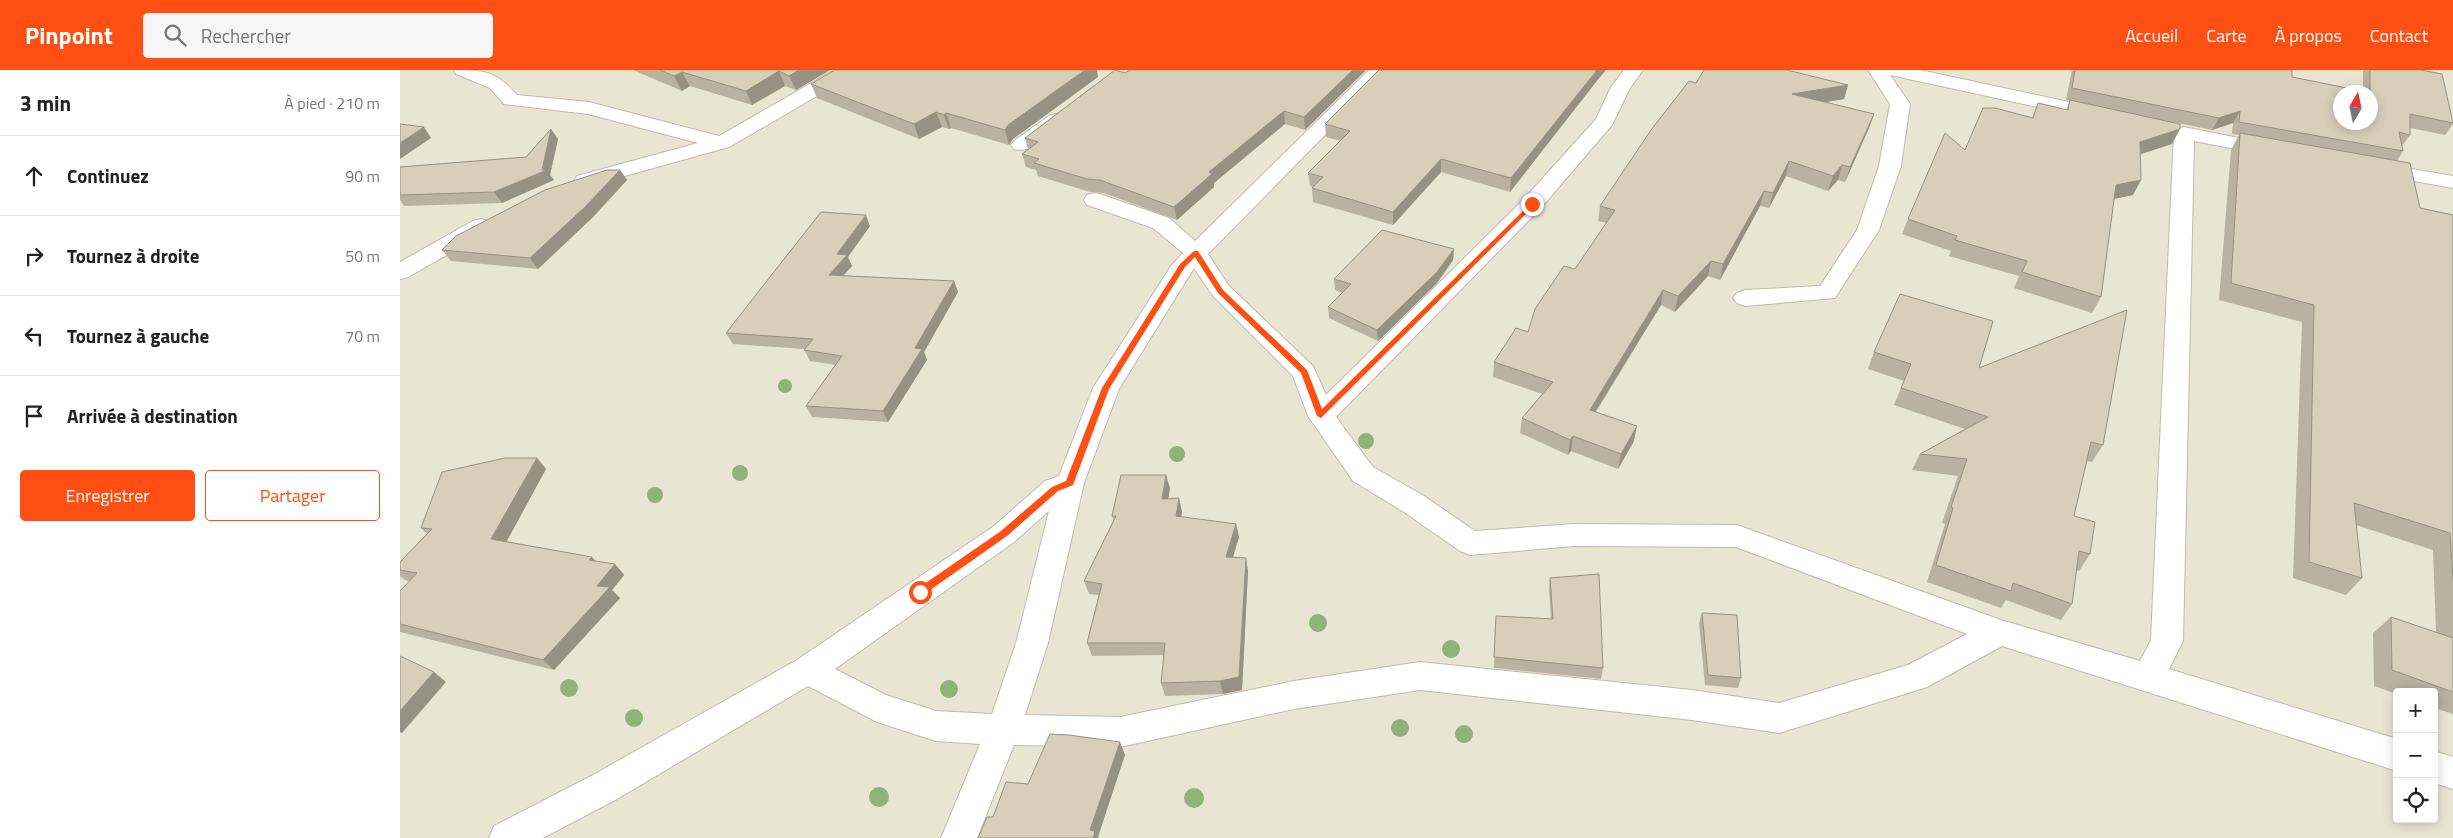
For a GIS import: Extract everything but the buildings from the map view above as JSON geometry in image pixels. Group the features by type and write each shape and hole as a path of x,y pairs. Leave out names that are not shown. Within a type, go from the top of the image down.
{"street":[{"path":"463,70 497,84 511,100 588,108 722,143"},
{"path":"562,188 628,167 722,143 848,70"},
{"path":"959,838 1003,730 1032,643 1070,482 1106,388 1183,266 1380,70"},
{"path":"1321,416 1532,204 1605,122 1621,87 1634,70"},
{"path":"1745,298 1827,293 1868,230 1890,166 1900,104 1877,70"},
{"path":"1894,70 2116,119"},
{"path":"1021,145 1068,111"},
{"path":"2148,677 2167,641 2174,131 2296,154"},
{"path":"2352,164 2453,182"},
{"path":"1095,200 1161,222 1196,253 1221,292 1304,372 1321,416 1363,474 1414,504 1470,543 1574,535 1737,536 1999,632 2393,754"},
{"path":"400,272 501,216"},
{"path":"507,838 605,787 808,670 1004,534 1055,489 1070,482"},
{"path":"808,670 877,707 936,726 1003,730 1120,732 1294,695 1420,676 1692,705 1779,718 1916,677 1999,632"},
{"path":"2438,768 2453,773"}],"shaded area":[{"path":"400,70 2453,70 2453,838 400,838"}],"route":[{"path":"920,592 1004,534 1055,489 1070,482 1106,388 1183,266 1196,253 1221,292 1304,372 1321,416 1532,204"}]}
